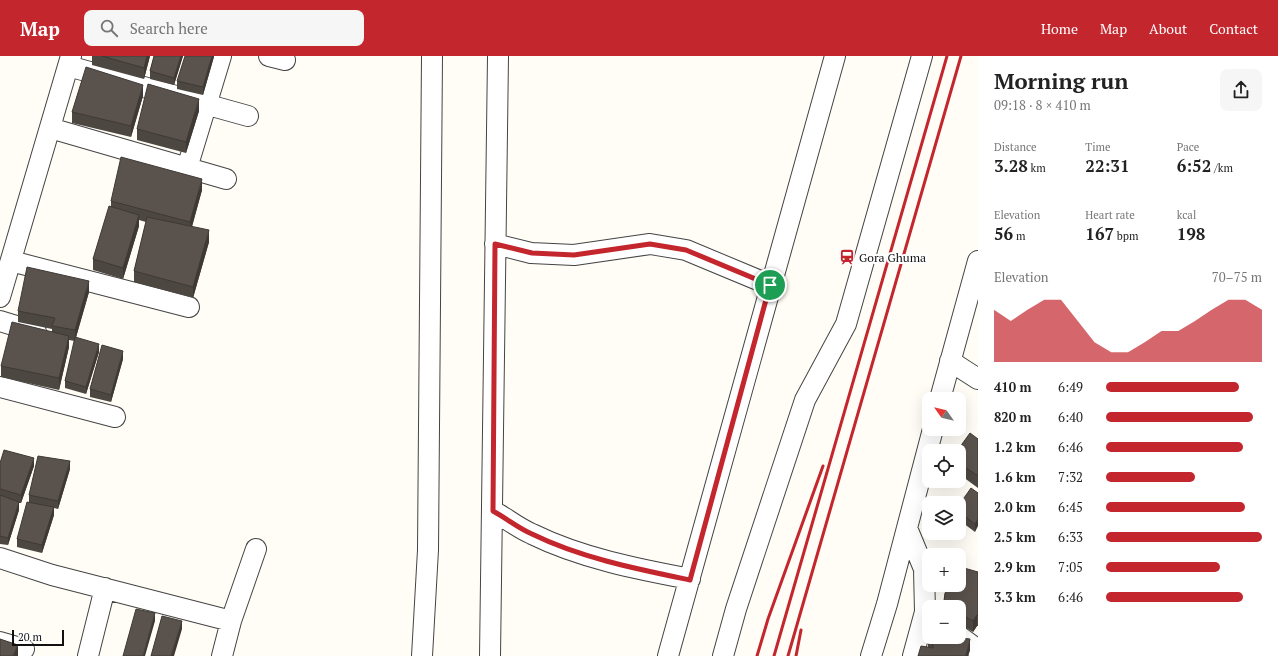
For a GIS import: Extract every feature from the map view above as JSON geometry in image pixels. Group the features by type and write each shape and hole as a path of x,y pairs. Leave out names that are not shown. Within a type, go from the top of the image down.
{"street":[{"path":"187,168 221,56"},
{"path":"422,656 428,550 432,56"},
{"path":"490,656 498,56"},
{"path":"668,656 770,285 835,56"},
{"path":"723,656 739,601 805,400 846,324 922,56"},
{"path":"0,297 69,61 248,116"},
{"path":"50,128 226,179"},
{"path":"495,244 532,253 574,255 650,244 686,250 770,285"},
{"path":"11,261 189,307"},
{"path":"942,392 950,361 974,290 978,261"},
{"path":"0,321 47,335"},
{"path":"950,361 978,379"},
{"path":"0,387 115,417"},
{"path":"871,656 887,604 931,436"},
{"path":"493,511 531,534 573,551 640,569 690,580"},
{"path":"907,528 924,568 926,600"},
{"path":"222,656 231,621 256,549"},
{"path":"0,558 52,574 231,621"},
{"path":"88,656 106,588"},
{"path":"913,656 922,629"},
{"path":"966,641 978,650"},
{"path":"0,642 24,649"}],"building":[{"path":"102,56 147,56 144,68"},
{"path":"154,56 181,56 174,78 150,71"},
{"path":"185,56 212,56 203,87 177,81"},
{"path":"86,67 143,85 131,126 72,112"},
{"path":"148,84 199,99 186,142 137,129"},
{"path":"121,157 202,179 190,222 111,201"},
{"path":"109,206 139,215 123,268 93,259"},
{"path":"147,217 209,230 193,287 134,271"},
{"path":"27,267 89,281 75,330 52,326 55,318 18,311"},
{"path":"12,322 69,336 59,378 1,366"},
{"path":"75,337 99,344 86,387 65,381"},
{"path":"102,345 123,351 111,395 90,389"},
{"path":"970,433 978,439 978,476 966,468 966,444 962,444"},
{"path":"4,450 34,458 21,495 0,489 0,463"},
{"path":"38,456 70,461 58,501 29,495"},
{"path":"971,488 978,493 978,518 975,524 966,517 965,496"},
{"path":"0,495 19,502 8,538 0,536"},
{"path":"27,502 54,507 42,545 17,539"},
{"path":"966,569 978,572 978,615 973,621 966,617 966,600 944,600 945,593 966,592"},
{"path":"136,609 155,613 143,656 123,656"},
{"path":"162,616 182,621 171,656 151,656"},
{"path":"0,639 18,645 13,656 0,656"},
{"path":"966,639 970,639 966,656 918,656 921,646 933,648 933,644 966,644"}],"railway":[{"path":"774,656 947,56"},
{"path":"788,656 961,56"},
{"path":"757,656 768,619 823,466"},
{"path":"796,656 801,630"}],"place":[{"name":"Gora Ghuma","path":"847,257"}],"route":[{"path":"495,244 532,253 574,255 612,248 650,244 686,250 770,285 690,580 640,569 573,551 531,534 493,511 495,244"}]}
